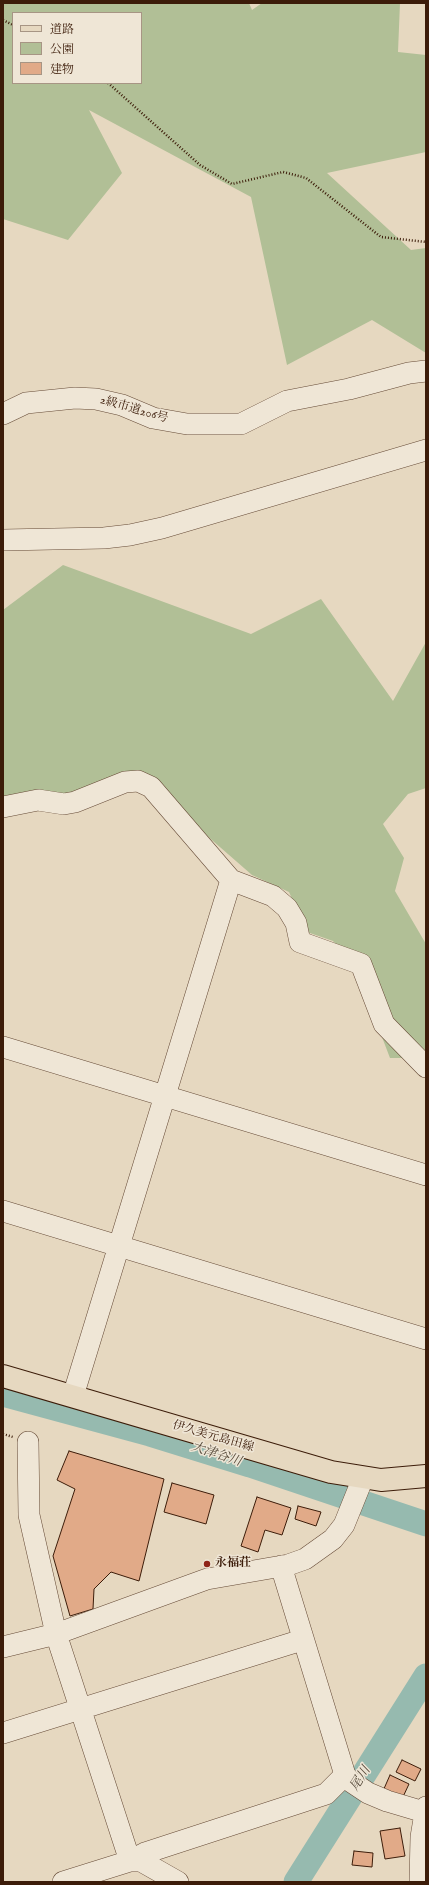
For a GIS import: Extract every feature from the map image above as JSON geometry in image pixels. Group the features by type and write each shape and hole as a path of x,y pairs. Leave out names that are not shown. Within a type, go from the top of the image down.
{"main road":[{"name":"伊久美元島田線","path":"3,1376 332,1472 361,1484 381,1480 426,1476"}],"street":[{"name":"2級市道206号","path":"3,414 26,403 75,398 96,399 122,405 153,418 187,424 241,424 287,401 349,389 409,373 426,371"},
{"path":"3,540 104,538 130,535 162,528 426,450"},
{"path":"3,807 38,800 64,804 75,802 125,782 138,781 151,786 231,880 273,896 287,908 296,923 300,942 361,964 384,1024 423,1062"},
{"path":"73,1396 231,880"},
{"path":"3,1047 426,1175"},
{"path":"3,1211 426,1339"},
{"path":"28,1442 29,1515 56,1634 130,1861"},
{"path":"3,1647 56,1634 207,1579 281,1566 305,1559 320,1550 333,1539 344,1525 361,1484"},
{"path":"281,1566 302,1640 348,1778 368,1793 386,1801 425,1810 420,1882"},
{"path":"3,1733 302,1640"},
{"path":"63,1882 130,1861 145,1853 326,1794 348,1778"},
{"path":"130,1861 141,1861 178,1882"}],"path":[{"path":"3,20 12,24"},
{"path":"109,84 200,165 232,184 283,172 306,178 380,237 426,242"}],"green space":[{"path":"3,3 249,3 252,10 262,3 400,3 398,52 426,55 426,152 327,173 411,250 426,248 426,353 372,320 287,365 251,197 89,110 122,173 68,240 3,219"},
{"path":"63,565 251,634 321,599 393,701 426,642 426,788 408,794 383,824 404,858 395,891 426,944 426,1058 390,1058 354,964 333,941 307,932 289,892 252,875 143,780 62,798 3,804 3,610"}],"building":[{"path":"69,1451 164,1479 139,1581 111,1572 94,1589 93,1609 70,1616 53,1556 75,1489 57,1480"},
{"path":"172,1483 214,1495 206,1524 164,1512"},
{"path":"257,1497 291,1508 282,1535 265,1530 258,1552 241,1546"},
{"path":"298,1506 321,1512 316,1526 295,1519"},
{"path":"402,1760 421,1769 415,1781 396,1772"},
{"path":"390,1775 409,1784 402,1799 383,1791"},
{"path":"400,1828 405,1856 385,1859 380,1831"},
{"path":"354,1851 373,1853 372,1867 352,1865"}],"waterway":[{"name":"大津谷川","path":"3,1394 150,1434 250,1465 426,1524"},
{"name":"尾川","path":"296,1882 426,1676"}],"place":[{"name":"永福荘","path":"207,1564"}]}
